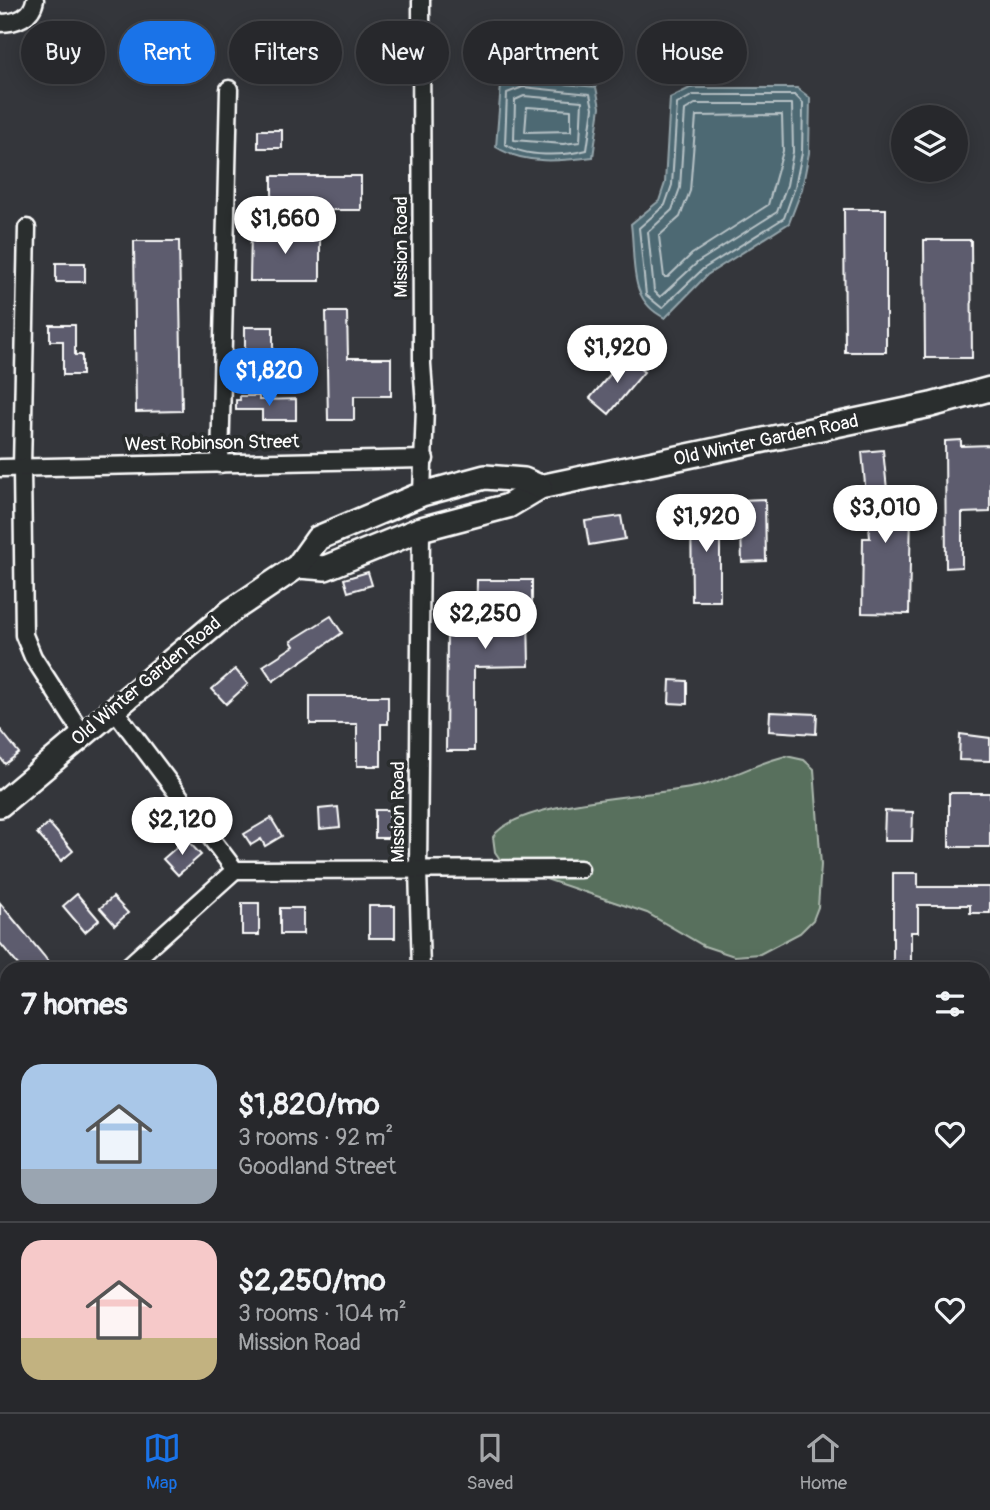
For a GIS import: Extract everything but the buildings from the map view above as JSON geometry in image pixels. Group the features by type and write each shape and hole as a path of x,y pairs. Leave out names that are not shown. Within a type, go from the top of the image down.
{"main road":[{"name":"Old Winter Garden Road","path":"0,805 82,733 231,611 298,566 318,538 422,494 485,477 532,484 906,410 990,389"},
{"name":"Old Winter Garden Road","path":"298,566 325,568 421,529 508,506 532,484"},
{"path":"325,568 333,550 406,515 422,494"}],"street":[{"name":"Mission Road","path":"421,0 425,459 422,494"},
{"path":"0,23 33,7"},
{"path":"220,464 229,89"},
{"path":"27,228 22,467 24,635 33,657 82,733"},
{"name":"West Robinson Street","path":"0,468 425,459"},
{"name":"Mission Road","path":"421,529 418,870 421,962"},
{"path":"113,708 235,870"},
{"path":"133,962 235,870 580,869"}],"green space":[{"path":"786,756 804,760 814,769 821,865 818,907 813,920 800,933 760,954 734,956 704,946 647,913 504,865 495,852 493,837 506,825 528,815 586,802 696,787"}],"water":[{"path":"564,84 596,87 600,107 593,157 531,159 507,153 496,147 501,85"},
{"path":"690,88 797,88 810,98 809,153 802,189 789,223 707,275 665,318 644,301 639,290 631,224 659,201 665,183 670,98"}]}
